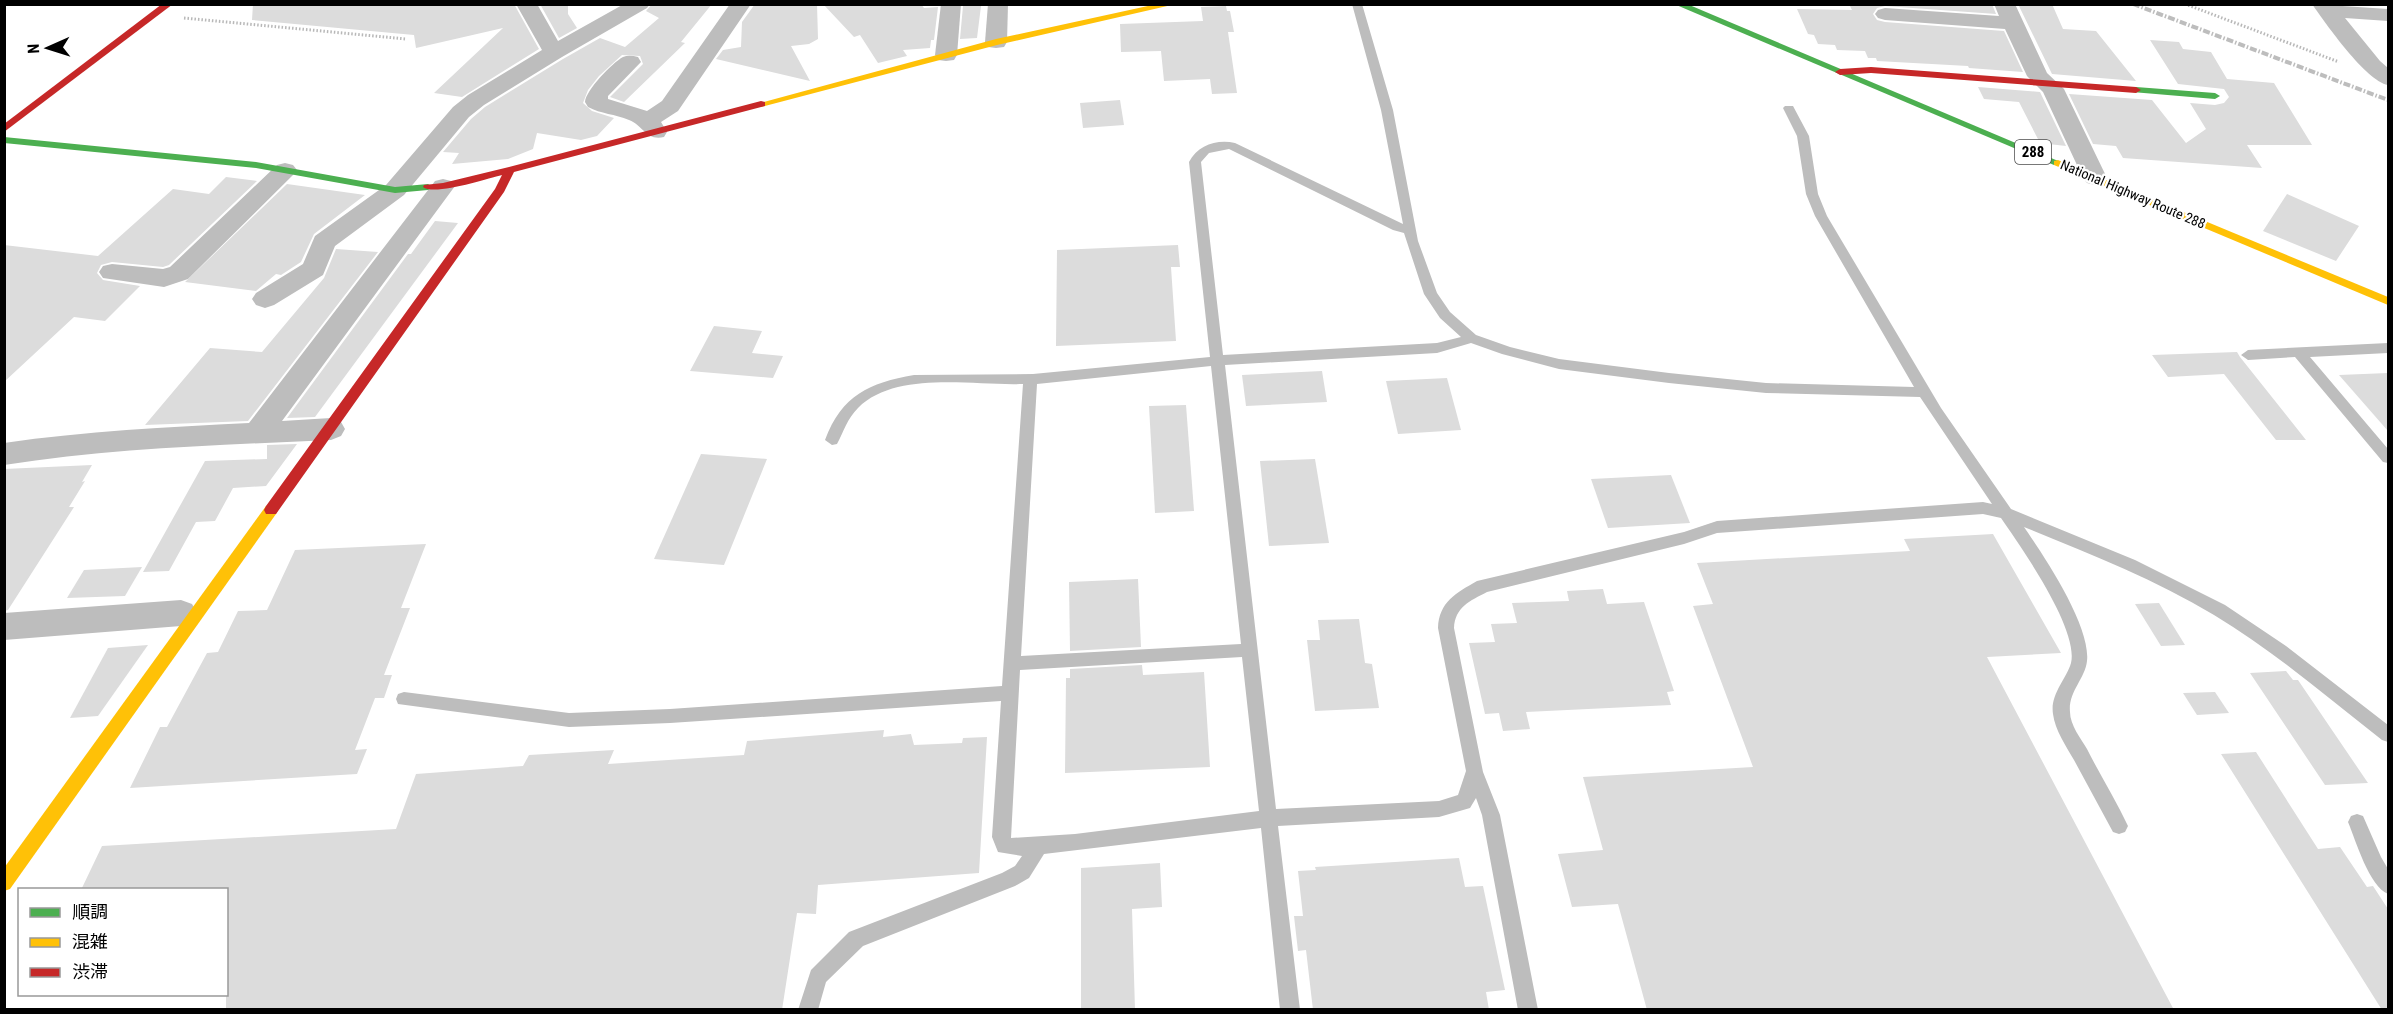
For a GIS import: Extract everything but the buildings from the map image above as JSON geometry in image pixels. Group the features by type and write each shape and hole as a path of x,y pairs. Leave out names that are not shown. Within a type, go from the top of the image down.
{"main road":[{"path":"4,129 169,4"},
{"path":"4,140 256,165 395,190 443,186 510,170 652,126 996,42 1172,4"},
{"name":"National Highway Route 288","path":"1678,4 2388,301"},
{"path":"1840,72 1871,70 2215,96"},
{"path":"4,883 331,429 500,190 510,170"}],"street":[{"path":"526,4 554,52"},
{"path":"266,298 314,269 324,242 395,190 461,112 476,100 554,52 640,4"},
{"path":"630,62 597,94 597,102 626,110 652,126 670,106 741,4"},
{"path":"946,55 951,4"},
{"path":"996,42 998,4"},
{"path":"2325,8 2372,66 2388,79"},
{"path":"2325,8 2388,16"},
{"path":"1885,15 2008,14 2038,76 2053,88 2095,178"},
{"path":"112,272 164,278 179,273 285,170"},
{"path":"258,433 443,186"},
{"path":"4,454 110,441 331,429"},
{"path":"4,627 181,613"}],"lane":[{"path":"1357,4 1387,110 1409,230 1431,294 1445,315 1471,338 1507,351 1559,364 1669,378 1766,388 1924,392"},
{"path":"1789,108 1803,136 1812,194 1821,216 1924,392 1991,495 2035,555 2076,631 2080,646 2079,664 2064,693 2061,713 2069,734 2119,825"},
{"path":"1290,1010 1216,361 1197,184 1198,155 1214,145 1231,145 1398,227 1409,230"},
{"path":"832,440 837,426 850,407 864,395 877,389 940,377 1030,379 1216,361 1437,348 1471,338"},
{"path":"2248,355 2388,348"},
{"path":"2298,352 2388,458"},
{"path":"1030,379 1010,693 1002,837 1004,846 1017,848 1039,846 1269,818 1439,809 1464,802 1470,792 1475,771"},
{"path":"1528,1010 1491,815 1475,771 1449,650 1446,614 1454,603 1483,586 1684,538 1716,527 1983,508 2006,513 2130,564 2219,610 2280,651 2388,735"},
{"path":"1012,663 1250,651"},
{"path":"404,699 569,720 670,716 1010,693"},
{"path":"2357,822 2374,863 2388,885"},
{"path":"808,1010 818,977 856,939 1008,880 1022,872 1039,846"}],"path":[{"path":"2185,4 2388,79"},
{"path":"153,15 406,39"}],"railway":[{"path":"2133,4 2388,100"}],"traffic: fast":[{"path":"1678,4 2058,163"},
{"path":"2136,90 2215,96"},
{"path":"4,140 256,165 395,190 428,187"}],"traffic: slow":[{"path":"761,104 996,42 1172,4"},
{"path":"2058,163 2388,301"},
{"path":"4,883 271,510"}],"traffic: jam":[{"path":"4,129 169,4"},
{"path":"1840,72 1871,70 2136,90"},
{"path":"428,187 443,186 510,170 761,104"},
{"path":"271,510 500,190 510,170"}]}
